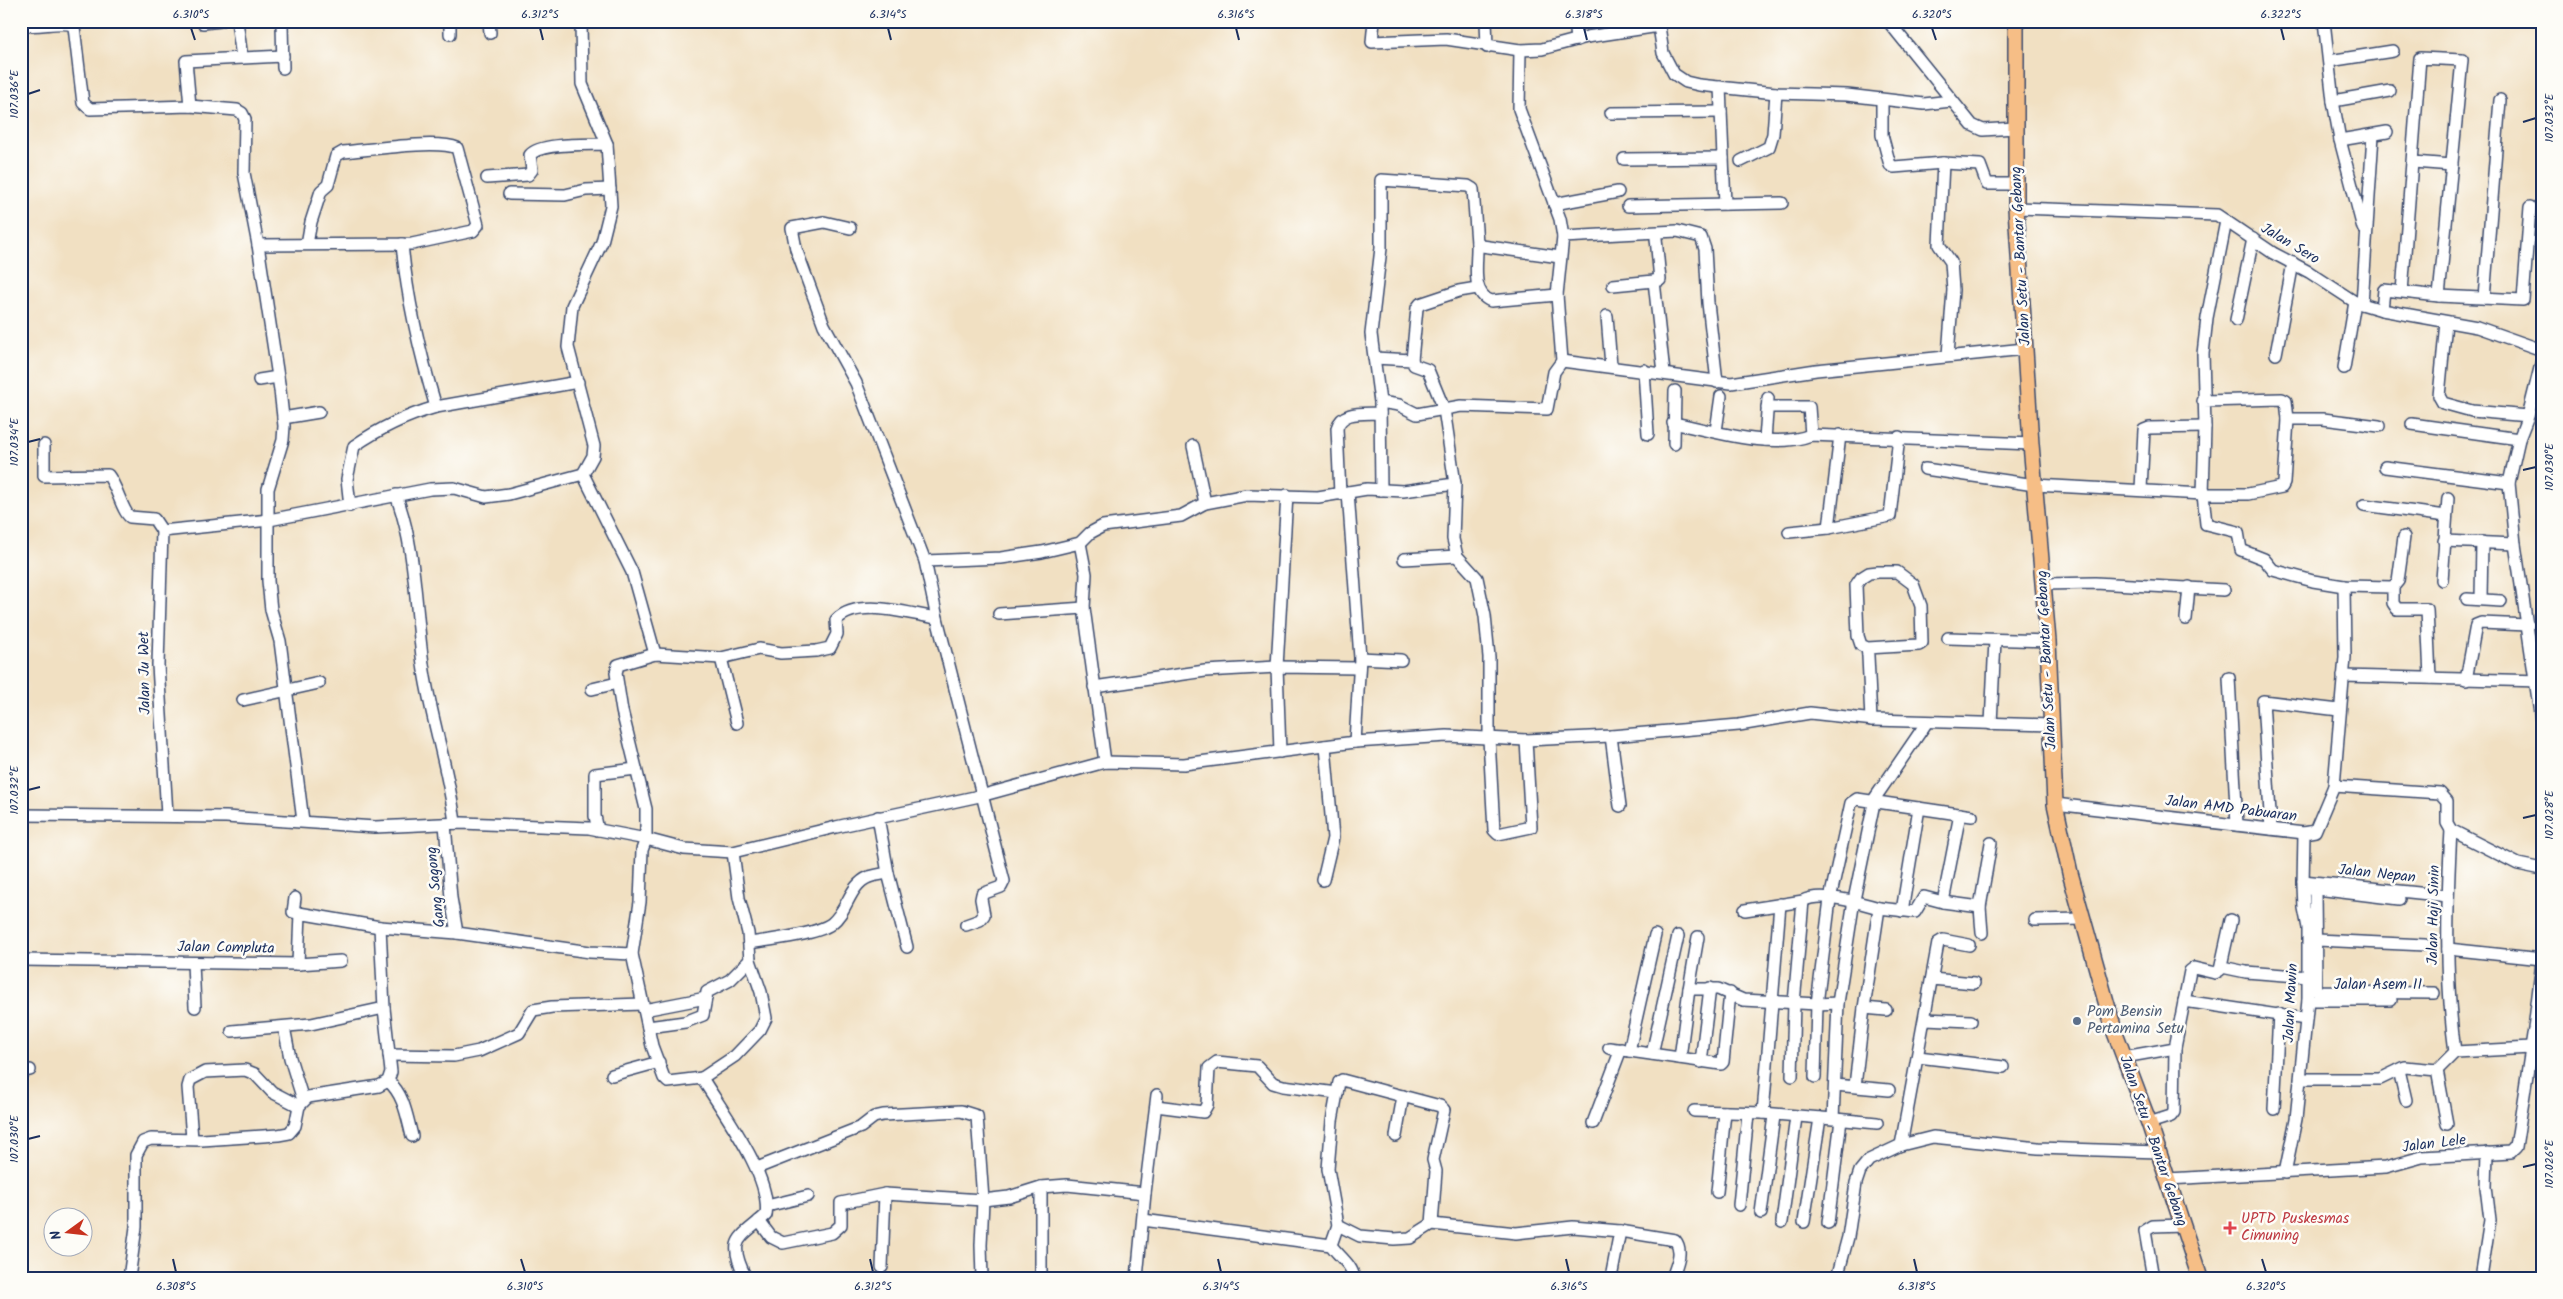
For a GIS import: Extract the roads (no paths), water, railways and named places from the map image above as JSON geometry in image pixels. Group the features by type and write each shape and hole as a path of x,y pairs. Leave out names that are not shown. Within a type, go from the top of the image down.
{"main road":[{"name":"Jalan Setu - Bantar Gebang","path":"2016,21 2016,208 2031,444 2048,641 2055,804 2070,873 2124,1058 2149,1124 2200,1278"}],"street":[{"path":"24,21 26,24 36,27 66,23 74,27 83,102 90,109 190,106 237,110 242,113 245,119 244,173 258,246 283,418 283,440 268,489 268,581 271,610 280,641 303,822"},
{"path":"204,23 221,21"},
{"path":"237,21 242,58"},
{"path":"450,21 450,34"},
{"path":"489,21 490,33"},
{"path":"44,444 44,476 108,475 121,498 127,515 154,519 162,531 268,520 350,506 396,495 454,488 486,497 509,494 583,474 594,451 568,347 572,306 602,242 611,206 607,144 582,84 581,21"},
{"path":"1374,21 1372,42 1446,39 1487,47 1520,50 1560,46 1577,40 1660,24 1663,53 1674,74 1686,82 1776,93 1848,95 1882,101 1924,104 1950,101"},
{"path":"1486,21 1487,47"},
{"path":"1575,21 1577,40"},
{"path":"1888,21 1950,101 1972,125 1983,130 2015,128"},
{"path":"2324,21 2333,101 2340,140 2366,238"},
{"path":"190,106 186,61 242,58 283,62 282,24"},
{"path":"1355,742 1359,663 1337,428 1339,420 1344,415 1398,405 1417,414 1461,406 1547,409 1554,372 1562,361 1557,295 1563,237 1560,219 1519,109 1520,50"},
{"path":"2328,62 2393,51"},
{"path":"2402,292 2420,58 2462,60 2440,296"},
{"path":"1720,87 1724,204"},
{"path":"2333,101 2390,91"},
{"path":"1741,161 1769,147 1773,134 1776,93"},
{"path":"2484,298 2500,100"},
{"path":"1882,101 1882,135 1890,165 1894,167 1944,163 1980,165 1985,182 1989,185 2016,184"},
{"path":"1611,113 1721,112"},
{"path":"2340,140 2387,132"},
{"path":"2344,368 2358,303 2366,238 2373,135"},
{"path":"487,178 528,175 532,170 530,155 533,151 545,148 607,144"},
{"path":"258,246 402,244 477,229 471,194 457,148 450,145 423,146 343,152 336,156 328,185 321,191 311,222 307,244"},
{"path":"1624,159 1723,158"},
{"path":"2413,162 2452,165"},
{"path":"1944,163 1939,245 1951,262 1953,290 1948,355"},
{"path":"1381,490 1380,408 1371,334 1381,248 1381,180 1468,186 1473,189 1477,243 1477,288 1483,298 1491,301 1557,295"},
{"path":"509,194 565,195 586,190 610,190"},
{"path":"1554,204 1618,192"},
{"path":"1628,206 1782,203"},
{"path":"2382,310 2384,290 2440,296 2523,300 2530,207"},
{"name":"Jalan Sero","path":"2016,208 2217,215 2358,303 2382,310 2476,327 2542,350"},
{"path":"2226,221 2207,318 2203,354 2205,427 2203,494 2206,524 2238,532 2242,552 2264,559 2272,570 2344,586 2397,586 2404,537"},
{"path":"850,228 824,222 792,228 796,249 824,325 856,383 925,561 936,618 967,740 984,795 1004,881 1001,886 982,894 984,915 980,920 966,926"},
{"path":"1563,237 1677,231 1701,237 1705,249 1708,303 1718,382"},
{"path":"1614,285 1660,280 1656,238"},
{"path":"2236,320 2253,239"},
{"path":"1477,243 1482,246 1560,257"},
{"path":"402,244 405,278 414,323 436,407"},
{"path":"2276,354 2293,263"},
{"path":"1654,281 1664,373"},
{"path":"1477,288 1459,290 1430,300 1417,308 1412,360 1414,366 1428,370 1444,409 1455,484 1453,539 1456,556 1476,578 1485,616 1489,657 1489,739 1494,830 1503,835 1531,827 1526,740"},
{"path":"1607,316 1611,366"},
{"path":"2446,322 2438,396 2443,403 2472,410 2528,416"},
{"path":"1562,361 1644,370 1731,384 1816,370 1948,355 2025,349"},
{"path":"1374,358 1412,360"},
{"path":"2542,360 2528,416 2519,439 2509,483 2515,544 2539,681 2542,727"},
{"path":"1644,370 1648,434"},
{"path":"259,380 278,377"},
{"path":"350,506 347,478 354,446 378,429 407,415 436,407 578,382"},
{"path":"1674,444 1675,391"},
{"path":"1716,431 1722,396"},
{"path":"1925,469 2035,485 2141,489 2203,494 2248,494 2282,487 2284,483 2288,419 2287,405 2282,399 2203,401"},
{"path":"1765,440 1767,403 1809,407 1811,434"},
{"path":"283,418 319,412"},
{"path":"2288,419 2323,419 2379,426"},
{"path":"1673,423 1765,440 1788,441 1811,434 2031,444"},
{"path":"2412,424 2519,439"},
{"path":"2141,489 2144,430 2205,427"},
{"path":"1829,528 1840,435"},
{"path":"1789,532 1829,528 1890,516 1899,437"},
{"path":"1193,446 1205,502"},
{"path":"2385,467 2509,483"},
{"path":"583,474 632,572 655,654"},
{"path":"925,561 1001,558 1080,543 1090,533 1103,526 1181,516 1205,502 1247,495 1318,497 1381,490 1403,491 1455,484"},
{"name":"Gang Sagong","path":"380,927 457,933 451,898 450,823 452,794 424,673 406,522 396,495"},
{"path":"1280,752 1277,667 1287,495"},
{"path":"2442,580 2448,498"},
{"path":"2364,505 2446,516"},
{"name":"Jalan Ju Wet","path":"162,531 158,665 167,815"},
{"path":"2444,541 2515,544"},
{"path":"2481,598 2482,542"},
{"path":"1080,543 1086,574 1084,608 1106,762"},
{"path":"1404,559 1456,556"},
{"path":"1897,572 1913,584 1918,596 1922,615 1922,643 1919,645 1867,648 1861,645 1858,636 1856,585 1861,578 1869,573 1897,572"},
{"path":"2044,584 2095,582 2224,590"},
{"name":"Jalan AMD Pabuaran","path":"2055,804 2304,833 2315,831 2334,786 2346,623 2344,586"},
{"path":"2186,618 2189,587"},
{"path":"2393,587 2393,603 2396,609 2427,609 2430,678"},
{"path":"2467,599 2481,598 2501,601"},
{"path":"733,852 749,943 750,960 766,1018 764,1023 735,1056 702,1078 668,1082 664,1078 652,1046 632,954 640,902 642,850 646,838 646,809 617,683 616,673 618,665 655,654 721,658 759,649 781,653 816,652 830,648 837,634 836,620 844,612 862,607 936,618"},
{"path":"999,614 1084,608"},
{"path":"2466,680 2476,625 2481,623 2528,625"},
{"path":"1948,638 2048,641"},
{"path":"1991,724 1995,640"},
{"path":"1867,648 1871,720"},
{"path":"721,658 737,723"},
{"path":"1094,687 1205,670 1401,660"},
{"path":"2343,676 2539,681"},
{"path":"2229,678 2238,825"},
{"path":"243,700 319,683"},
{"path":"592,689 617,683"},
{"path":"2271,829 2263,701 2339,710"},
{"path":"21,815 167,815 375,827 450,823 598,830 646,838 684,848 733,852 984,795 1106,762 1184,764 1355,742 1447,736 1526,740 1611,736 1739,725 1810,713 1871,720 2052,725"},
{"path":"1828,1223 1837,1120 1835,1085 1838,1003 1854,900 1875,801 1927,722"},
{"path":"1611,736 1620,806"},
{"path":"1324,880 1333,838 1325,746"},
{"path":"598,830 595,816 595,774 636,769"},
{"name":"Jalan Haji Sinin","path":"2334,786 2440,794 2447,801 2447,824 2451,830 2448,896 2448,1001 2455,1052"},
{"path":"1815,1077 1817,1004 1830,899 1851,803 1858,799 1966,815 1942,902"},
{"path":"1902,911 1919,808"},
{"path":"878,818 888,873 908,946"},
{"path":"2451,830 2518,864 2542,869"},
{"name":"Jalan Mawin","path":"2284,1173 2296,1119 2308,1000 2308,928 2304,908 2303,883 2304,833"},
{"path":"1982,933 1980,907 1991,843"},
{"path":"749,943 796,935 830,924 847,907 857,885 868,877 888,873"},
{"path":"2303,883 2315,890 2417,901"},
{"name":"Jalan Nepan","path":"2303,883 2448,896"},
{"path":"2315,890 2316,989 2319,992 2434,993"},
{"path":"1745,910 1803,901 1810,897 1854,900 1879,908 1915,912 1923,897 1942,902 1980,907"},
{"path":"295,898 293,912 380,927 384,1008 391,1072 388,1081 379,1086 308,1097 301,1103"},
{"path":"1792,1076 1794,1003 1803,901"},
{"path":"1761,1213 1768,1114 1771,1001 1780,904"},
{"path":"1855,1086 1864,1008 1879,908"},
{"path":"298,964 300,914"},
{"path":"2035,920 2083,919"},
{"path":"2149,1124 2171,1116 2174,1112 2175,1048 2191,969 2215,973 2222,967 2231,920"},
{"path":"457,933 590,952 632,954"},
{"path":"1593,1123 1625,1050 1655,934"},
{"path":"1652,1054 1678,936"},
{"path":"1680,1058 1698,937"},
{"path":"2317,940 2424,945"},
{"path":"1901,1145 1940,941 1969,945"},
{"path":"2448,949 2542,960"},
{"name":"Jalan Compluta","path":"21,960 298,964 341,961"},
{"path":"648,1027 697,1018 705,1011 707,992 730,980 750,960"},
{"name":"Jalan Lele","path":"2168,1179 2386,1166 2422,1158 2511,1152 2516,1147 2536,1049 2542,960"},
{"path":"193,962 195,1007"},
{"path":"2222,967 2246,972 2309,977"},
{"path":"1932,979 1974,983"},
{"path":"1689,989 1710,988 1730,992 1743,1000 1817,1004 1838,1003"},
{"path":"1701,1062 1710,988"},
{"path":"1609,1048 1717,1064 1723,1062 1730,992"},
{"path":"389,1055 454,1056 479,1051 519,1033 532,1010 552,1007 644,1007 706,998"},
{"name":"Jalan Asem II","path":"2308,1000 2448,1001"},
{"path":"2184,1001 2306,1019"},
{"path":"232,1031 311,1024 384,1008"},
{"path":"1864,1008 1886,1010"},
{"path":"2274,1109 2279,1014"},
{"path":"1925,1019 1972,1021"},
{"path":"129,1278 136,1227 138,1148 143,1142 151,1138 213,1140 284,1134 295,1126 301,1103 284,1027"},
{"path":"2124,1058 2175,1048"},
{"path":"2437,1070 2455,1052 2536,1049"},
{"path":"1918,1057 2003,1067"},
{"path":"612,1075 659,1062"},
{"path":"1138,1278 1145,1193 1156,1100 1203,1112 1206,1105 1209,1068 1217,1062 1258,1066 1273,1083 1283,1086 1337,1093"},
{"path":"2301,1079 2380,1079 2405,1067 2437,1070"},
{"path":"192,1139 188,1087 190,1080 206,1072 245,1070 252,1073 272,1092 301,1103"},
{"path":"2399,1070 2406,1100"},
{"path":"2437,1070 2446,1124"},
{"path":"702,1078 757,1168 762,1180 767,1206 766,1215 738,1238 736,1248 738,1262 746,1278"},
{"path":"1331,1245 1338,1225 1328,1169 1337,1093 1339,1082 1342,1080 1440,1106 1444,1110 1432,1160 1436,1171 1432,1224"},
{"path":"388,1081 400,1095 412,1136"},
{"path":"1835,1085 1889,1090"},
{"path":"1396,1136 1403,1096"},
{"path":"1694,1111 1768,1114 1877,1123"},
{"path":"757,1168 860,1127 874,1117 962,1112 977,1116 983,1200 980,1245 982,1278"},
{"path":"1717,1192 1725,1112"},
{"path":"1739,1205 1748,1114"},
{"path":"1782,1222 1796,1117"},
{"path":"1804,1222 1820,1118"},
{"path":"1837,1278 1848,1237 1856,1182 1860,1171 1869,1160 1901,1145 1933,1137 2038,1148 2158,1152"},
{"path":"2481,1278 2490,1220 2486,1187 2487,1153"},
{"path":"759,1221 771,1237 783,1243 832,1232 841,1225 841,1203 885,1194 983,1200 1009,1197 1041,1188 1067,1185 1145,1193"},
{"path":"1041,1188 1042,1278"},
{"path":"882,1267 885,1194"},
{"path":"767,1206 808,1196"},
{"path":"1143,1220 1331,1245 1338,1256 1347,1262 1354,1278"},
{"path":"1338,1225 1360,1236 1394,1239 1410,1238 1432,1224 1516,1233 1573,1227 1620,1231 1675,1240 1679,1245 1680,1252 1672,1278"},
{"path":"2153,1278 2145,1231 2153,1226 2183,1225"},
{"path":"1611,1278 1620,1231"}],"place":[{"name":"Pom Bensin Pertamina Setu","path":"2077,1021"},
{"name":"UPTD Puskesmas Cimuning","path":"2230,1228"}]}
